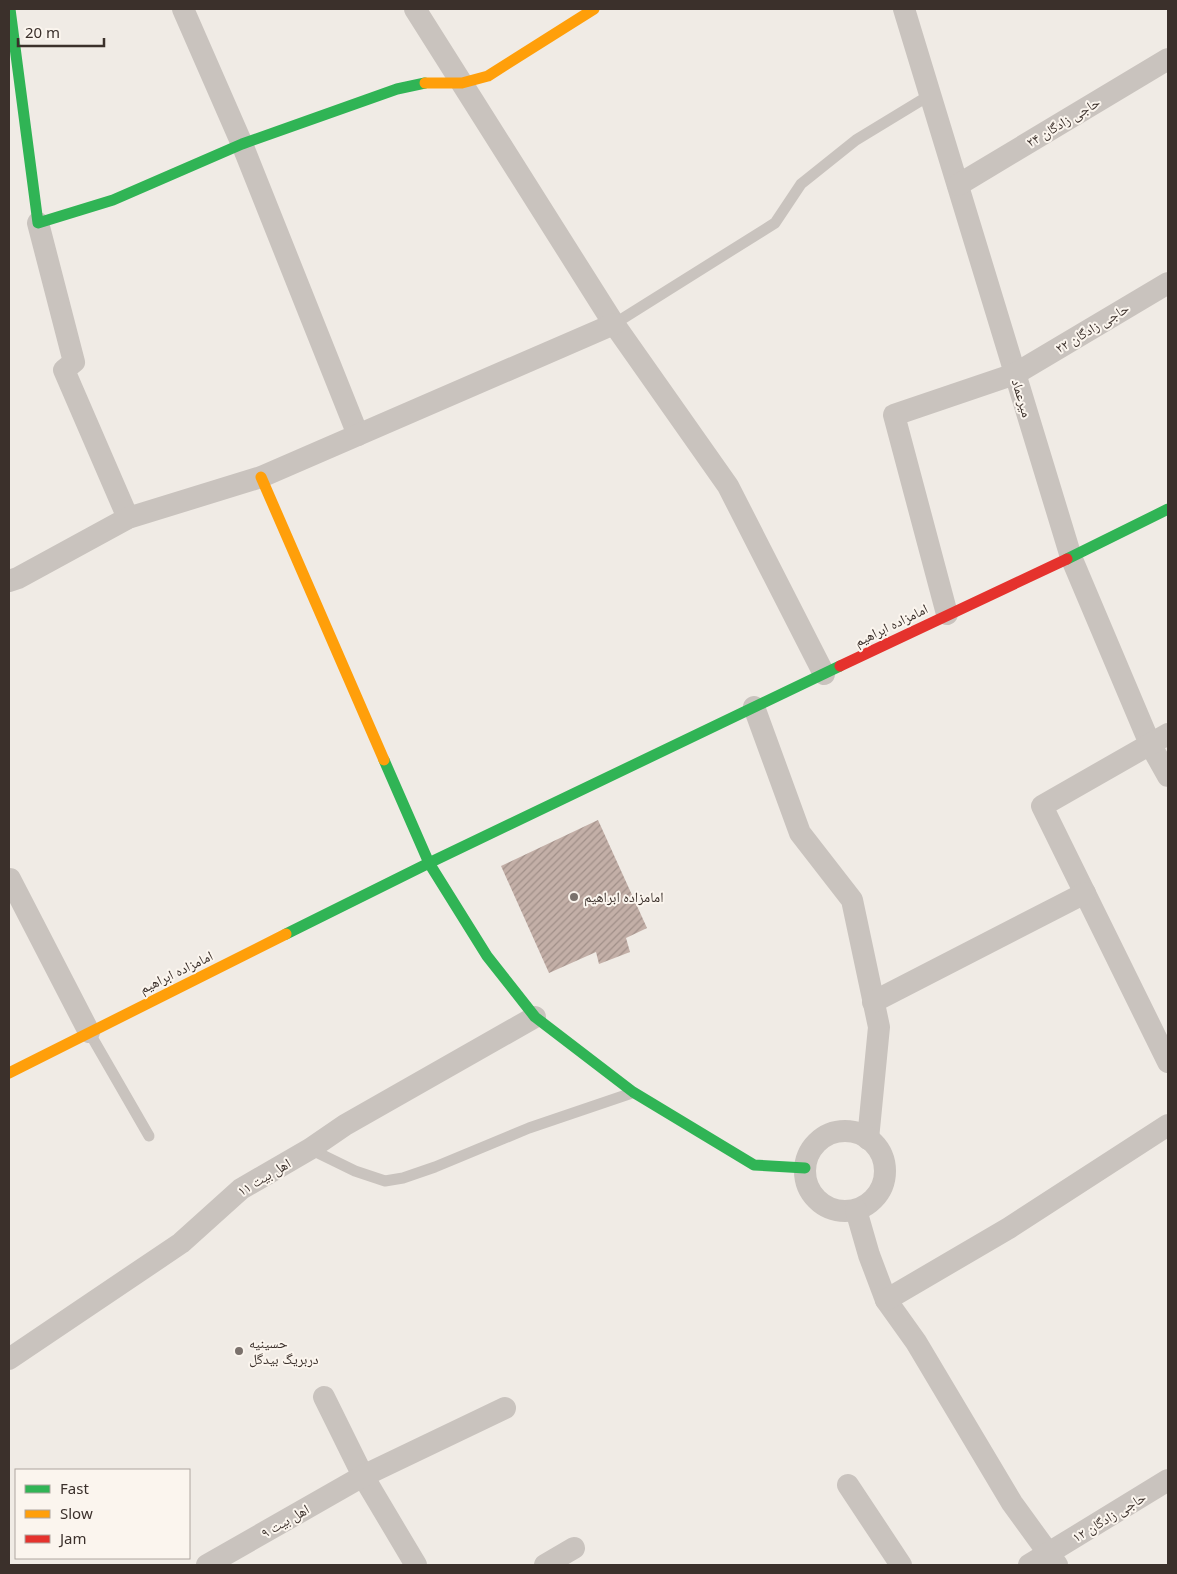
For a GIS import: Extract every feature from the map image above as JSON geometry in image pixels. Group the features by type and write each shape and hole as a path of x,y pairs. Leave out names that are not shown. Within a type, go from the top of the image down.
{"street":[{"path":"10,9 16,114 38,223 74,362 64,370 128,518"},
{"path":"183,9 242,144 358,435"},
{"path":"415,9 614,324 728,486 824,674"},
{"path":"38,223 113,200 242,144 397,89 428,82 462,83 488,76 594,9"},
{"name":"میرعماد","path":"904,9 1071,557 1159,739 1168,776"},
{"name":"حاجی زادگان ۲۴","path":"958,185 1168,60"},
{"name":"حاجی زادگان ۲۲","path":"947,614 894,414 1015,374 1168,283"},
{"path":"9,581 18,578 128,518 261,477 614,324"},
{"path":"261,477 429,863 488,956 535,1017 633,1092 754,1165 805,1168"},
{"name":"امامزاده ابراهیم","path":"9,1073 429,863 1168,509"},
{"path":"754,708 800,833 852,900 879,1027 868,1139"},
{"path":"1159,739 1042,806 1168,1062"},
{"path":"10,879 88,1032"},
{"path":"874,1002 1085,894"},
{"name":"اهل بیت ۱۱","path":"9,1359 181,1243 241,1189 310,1149 345,1125 535,1017"},
{"path":"886,1300 1009,1228 1168,1125"},
{"path":"846,1131 857,1133 868,1139 877,1148 883,1159 885,1172 883,1184 877,1195 867,1204 856,1210 843,1211 830,1208 819,1202 811,1192 806,1181 805,1168 808,1156 814,1146 823,1138 834,1133 846,1131"},
{"path":"856,1210 869,1255 886,1300 916,1342 1012,1503 1053,1559"},
{"path":"324,1397 363,1476 416,1565"},
{"name":"اهل بیت ۹","path":"207,1565 363,1476 505,1408"},
{"name":"حاجی زادگان ۱۲","path":"1029,1565 1053,1559 1168,1480"},
{"path":"848,1485 901,1565"},
{"path":"545,1565 574,1548"}],"lane":[{"path":"614,324 775,223 801,184 856,140 930,95"},
{"path":"88,1032 149,1136"},
{"path":"310,1149 355,1171 385,1181 404,1178 529,1128 633,1092"}],"building":[{"name":"امامزاده ابراهیم","path":"598,820 647,928 626,938 630,952 599,964 596,952 549,973 501,866"}],"traffic: fast":[{"path":"10,9 38,223 113,200 242,144 397,89 425,83"},
{"path":"1067,559 1168,509"},
{"path":"286,934 429,863 840,666"},
{"path":"384,760 429,863 487,956 535,1017 633,1092 754,1165 805,1168"}],"traffic: slow":[{"path":"425,83 462,83 488,76 594,9"},
{"path":"261,477 384,760"},
{"path":"9,1073 286,934"}],"traffic: jam":[{"path":"840,666 1067,559"}],"place":[{"name":"امامزاده ابراهیم","path":"574,897"},
{"name":"حسینیه دربریگ بیدگل","path":"239,1351"}]}
